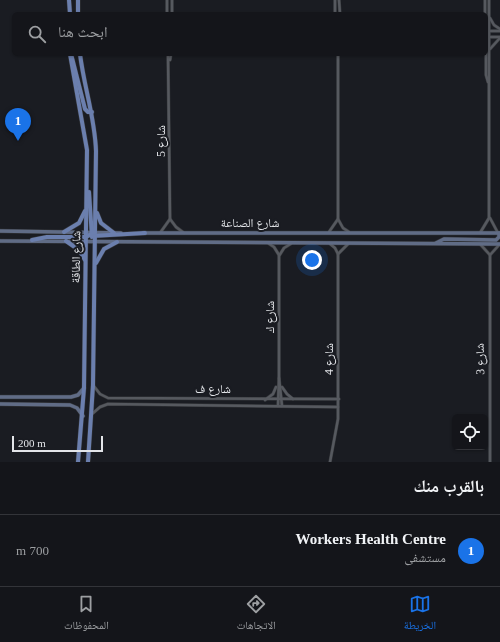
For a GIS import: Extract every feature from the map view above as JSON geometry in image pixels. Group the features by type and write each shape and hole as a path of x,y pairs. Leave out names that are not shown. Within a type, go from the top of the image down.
{"main road":[{"path":"70,0 70,12"},
{"path":"78,0 79,12"},
{"name":"شارع الطاقة","path":"71,56 74,84 86,141 87,207 95,265 94,385 88,462"},
{"path":"72,56 85,109 88,112 92,112"},
{"name":"شارع الطاقة","path":"78,462 83,416 86,263 95,208 96,151 92,112 80,56"},
{"path":"87,184 90,197 91,237 95,284"},
{"path":"64,232 79,223 87,207"},
{"path":"95,208 101,223 114,232"},
{"path":"32,240 47,237 91,237 145,233"},
{"path":"66,242 79,250 86,263"},
{"path":"95,265 104,249 117,242"}],"street":[{"path":"167,0 167,12"},
{"path":"172,0 172,12"},
{"path":"335,0 335,12"},
{"path":"339,0 340,12"},
{"path":"485,0 485,12"},
{"path":"478,234 485,227 489,218 489,0"},
{"path":"490,17 494,25 500,30"},
{"path":"488,31 500,30"},
{"path":"488,37 500,38"},
{"path":"490,50 500,38"},
{"name":"شارع 5","path":"168,56 170,219"},
{"name":"شارع 5","path":"169,63 171,56"},
{"path":"338,56 338,219 343,228 351,233"},
{"path":"486,56 486,75 488,85"},
{"path":"435,244 444,240 496,240 499,237 499,234 489,218"},
{"path":"160,233 170,219 176,228 184,233"},
{"path":"328,234 338,219"},
{"name":"شارع الصناعة","path":"0,231 64,232 117,242 500,244"},
{"name":"شارع الصناعة","path":"0,241 32,240 66,242 114,232 499,234"},
{"path":"265,242 274,247 279,256 284,248 293,243"},
{"path":"329,243 335,248 338,254 350,243"},
{"path":"480,244 490,255 500,244"},
{"name":"شارع 4","path":"330,462 337,430 339,399 338,254"},
{"name":"شارع 3","path":"490,255 490,462"},
{"name":"شارع ك","path":"278,406 279,256"},
{"name":"شارع ف","path":"94,385 100,394 108,398 265,400 339,399"},
{"path":"265,400 279,385 287,394 296,400"},
{"name":"شارع ك","path":"279,385 282,406"},
{"path":"0,397 71,398 78,395 84,388"},
{"path":"190,399 190,406"},
{"path":"0,404 70,405 77,408 83,416"},
{"name":"شارع ف","path":"92,414 100,407 108,404 338,407"}],"place":[{"name":"Workers Health Centre","path":"18,141"}]}
